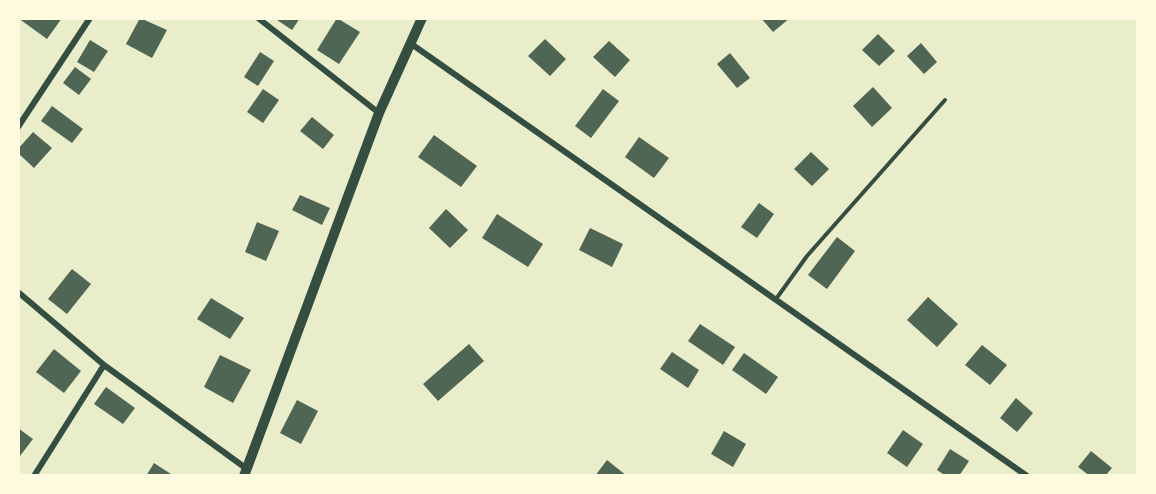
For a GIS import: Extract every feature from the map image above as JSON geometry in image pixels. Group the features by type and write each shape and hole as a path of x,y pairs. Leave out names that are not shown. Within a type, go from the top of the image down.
{"main road":[{"path":"245,473 379,113 422,18"}],"street":[{"path":"18,127 90,18"},
{"path":"258,18 379,113"},
{"path":"410,44 1027,476"},
{"path":"18,292 104,365 245,473"},
{"path":"34,476 104,365"}],"lane":[{"path":"776,300 807,256 945,100"}],"building":[{"path":"18,18 62,18 47,39"},
{"path":"140,18 167,30 152,58 126,44"},
{"path":"274,18 300,18 292,30"},
{"path":"337,18 360,32 339,64 317,50"},
{"path":"761,18 790,18 773,32"},
{"path":"878,34 895,51 879,66 862,50"},
{"path":"545,39 566,59 550,76 528,56"},
{"path":"90,40 108,51 94,72 77,62"},
{"path":"609,41 630,60 615,77 593,57"},
{"path":"921,43 937,62 924,74 907,56"},
{"path":"260,52 274,61 258,86 244,77"},
{"path":"730,53 750,78 737,88 717,64"},
{"path":"75,67 91,79 79,95 63,83"},
{"path":"873,87 892,108 872,127 853,106"},
{"path":"263,89 279,100 263,123 247,112"},
{"path":"603,89 619,101 591,138 575,126"},
{"path":"52,106 83,129 72,143 41,121"},
{"path":"312,117 334,135 323,149 300,131"},
{"path":"33,132 52,148 34,168 18,153 18,149"},
{"path":"434,135 477,166 461,187 418,157"},
{"path":"639,137 669,158 654,178 625,157"},
{"path":"811,152 829,169 812,186 794,169"},
{"path":"300,195 330,208 322,225 292,210"},
{"path":"759,203 774,214 757,238 741,227"},
{"path":"446,209 468,230 450,248 429,228"},
{"path":"497,214 543,244 528,267 482,238"},
{"path":"257,222 279,231 266,261 245,252"},
{"path":"590,228 623,244 612,267 579,250"},
{"path":"837,237 855,251 827,289 808,275"},
{"path":"72,269 91,284 67,314 48,299"},
{"path":"928,297 958,324 937,347 907,320"},
{"path":"211,298 244,318 230,339 197,319"},
{"path":"700,324 735,347 723,365 688,341"},
{"path":"469,344 484,361 438,401 423,384"},
{"path":"982,345 1007,365 990,385 965,365"},
{"path":"54,349 81,371 64,393 36,372"},
{"path":"672,352 699,370 688,388 660,369"},
{"path":"744,353 778,377 766,394 732,370"},
{"path":"220,355 251,370 233,403 204,387"},
{"path":"106,387 135,408 123,424 94,404"},
{"path":"1016,398 1033,413 1017,432 1000,418"},
{"path":"297,400 318,411 301,444 280,433"},
{"path":"18,428 33,439 20,456 18,454"},
{"path":"903,430 923,444 907,467 887,453"},
{"path":"724,431 746,444 733,467 711,454"},
{"path":"950,449 969,461 959,476 946,476 937,470"},
{"path":"1091,451 1112,468 1105,476 1090,476 1078,467"},
{"path":"607,460 627,476 595,476"},
{"path":"154,463 174,476 146,476"}]}
